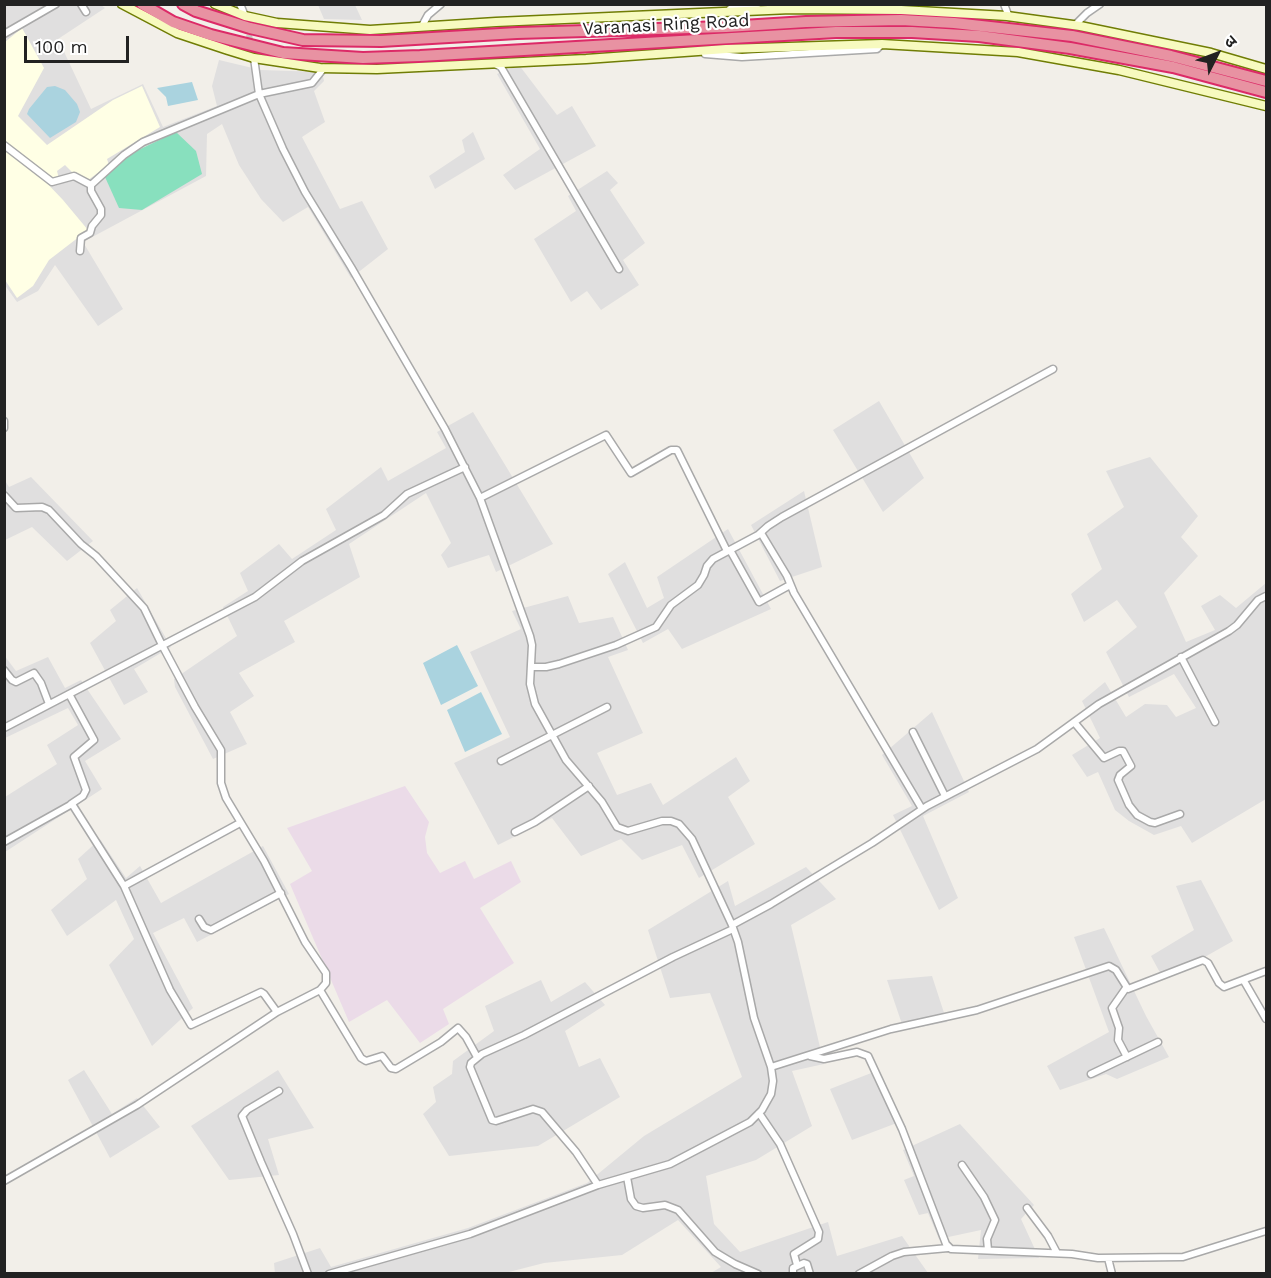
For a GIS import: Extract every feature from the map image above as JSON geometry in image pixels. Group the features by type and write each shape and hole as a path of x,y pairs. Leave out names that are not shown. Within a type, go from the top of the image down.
{"highway":[{"name":"Varanasi Ring Road","path":"142,4 173,22 211,35 283,53 363,58 409,57 836,32 912,32 979,36 1070,48 1173,67 1266,92"},
{"path":"183,4 196,11 250,28 303,40 381,41 517,33 726,27 806,22 901,20 954,23 1072,36 1171,56 1266,81"}],"street":[{"path":"4,34 56,4"},
{"path":"81,4 86,12"},
{"path":"122,4 177,33 254,58 324,68 377,69 494,64 684,52 882,44 1018,52 1119,70 1266,106"},
{"path":"214,4 245,16 277,23 370,30 791,9 901,10 1010,17 1075,25 1211,53 1266,69"},
{"path":"240,4 245,16"},
{"path":"422,26 428,15 441,4"},
{"path":"715,13 744,5 758,4"},
{"path":"809,4 844,9"},
{"path":"1004,4 1010,17"},
{"path":"1075,25 1100,4"},
{"path":"254,58 260,94 283,149 305,192 445,429 480,498 530,636 532,694 552,735 566,760 602,802 622,830 627,831 662,821 671,821 687,832 732,927 754,1018 771,1067 773,1081 771,1094 759,1113 750,1122 670,1164 598,1185 470,1234 329,1274"},
{"path":"494,64 501,67 619,269"},
{"path":"80,251 81,238 90,233 92,226 101,215 101,209 91,191 91,185 132,148 260,94 312,83 324,68"},
{"path":"4,145 52,182 74,176 91,185"},
{"path":"531,667 559,664 616,645 656,627 671,605 698,585 709,562 761,533 782,517 1053,369"},
{"path":"4,421 4,428"},
{"path":"480,498 606,435 631,473 670,450 677,450 728,550 759,602 790,585"},
{"path":"4,728 255,597 302,561 384,515 407,494 465,467"},
{"path":"4,495 16,508 42,507 49,510 140,603 221,750 223,791 264,861 305,942 326,973 326,983 320,990 277,1012 137,1105 4,1181"},
{"path":"761,533 922,809"},
{"path":"598,1185 571,1145 538,1109 492,1120 470,1067 477,1057 732,927 872,843 922,809 1037,750 1099,704 1229,631 1258,600 1266,597"},
{"path":"1181,657 1215,722"},
{"path":"4,670 16,682 34,673 41,683 49,704"},
{"path":"4,842 71,804 83,796 86,790 74,757 94,740 69,694"},
{"path":"501,762 607,707"},
{"path":"1074,722 1104,758 1123,751 1131,766 1120,775 1118,780 1129,805 1137,814 1155,823 1180,814"},
{"path":"912,732 945,796"},
{"path":"515,832 535,822 589,786"},
{"path":"71,804 124,886 170,990 191,1025 261,992 277,1012"},
{"path":"124,886 240,823"},
{"path":"200,919 204,927 212,930 281,893"},
{"path":"1127,1057 1118,1040 1119,1028 1112,1008 1116,999 1126,988 1132,988 1203,960 1208,963 1221,986 1244,981 1266,971"},
{"path":"771,1067 915,1023 987,1007 1109,966 1116,970 1126,988"},
{"path":"1244,981 1266,1019"},
{"path":"320,990 363,1060 382,1056 391,1068 396,1069 441,1042 457,1028 466,1037 477,1057"},
{"path":"860,1039 861,1052"},
{"path":"1091,1074 1158,1042"},
{"path":"810,1056 824,1059 861,1052 871,1060 948,1248"},
{"path":"279,1091 247,1110 242,1116 308,1274"},
{"path":"759,1113 780,1144 819,1232 818,1239 794,1254 797,1265"},
{"path":"962,1166 984,1197 995,1220 995,1225 987,1239 987,1250"},
{"path":"627,1177 631,1199 636,1206 643,1208 665,1205 678,1209 715,1252 754,1273"},
{"path":"1027,1208 1048,1236 1057,1253"},
{"path":"859,1274 904,1252 948,1248 1057,1253 1108,1258 1183,1257 1266,1232"},
{"path":"1108,1258 1112,1274"},
{"path":"794,1274 793,1268 805,1263 810,1274"}],"shaded area":[{"path":"4,5 101,5 105,8 58,39 91,109 143,84 163,127 217,106 212,86 219,60 261,70 322,72 324,81 314,91 325,122 302,137 340,209 362,201 388,249 351,278 308,207 283,222 261,199 239,165 222,124 207,134 206,176 83,242 123,309 98,326 55,265 38,291 17,302 4,284"},
{"path":"318,5 355,5 362,20 324,19"},
{"path":"22,28 44,68 18,116 47,145 113,100 142,86 160,127 107,159 109,165 88,180 72,172 65,165 57,171 59,179 50,178 5,141 5,42"},
{"path":"519,65 557,115 572,106 596,146 515,190 503,175 540,149 497,74"},
{"path":"473,132 485,159 435,189 429,176 465,152 462,140"},
{"path":"4,149 43,179 88,230 49,260 33,286 17,298 5,280"},
{"path":"607,171 618,183 610,190 645,243 623,260 639,285 601,310 587,291 571,302 534,239 576,211 568,196"},
{"path":"879,401 924,478 883,512 833,430"},
{"path":"473,412 553,544 496,572 489,555 448,568 441,555 451,543 426,493 349,544 360,577 284,621 295,642 239,673 254,696 230,712 247,744 213,759 175,687 174,679 237,636 223,607 248,591 240,573 279,544 292,559 336,530 326,509 381,467 388,481 446,448 437,432"},
{"path":"1150,457 1198,516 1181,537 1198,556 1164,593 1186,642 1215,630 1201,606 1220,595 1236,608 1266,583 1266,799 1192,843 1181,826 1154,835 1129,821 1115,810 1098,772 1087,777 1072,755 1100,738 1082,701 1105,682 1126,717 1145,704 1167,705 1176,717 1196,708 1174,674 1129,697 1106,652 1137,627 1117,600 1084,622 1071,594 1102,569 1087,534 1124,507 1106,471"},
{"path":"31,477 93,541 67,561 32,527 5,540 4,479 9,487"},
{"path":"804,491 822,567 780,581 751,525"},
{"path":"728,529 771,609 682,649 668,629 643,643 608,574 625,562 647,608 664,598 657,577"},
{"path":"137,588 171,647 134,669 148,692 124,705 90,643 116,621 110,610"},
{"path":"568,596 579,623 613,617 628,650 608,657 643,733 597,753 617,795 651,783 663,805 736,757 750,781 728,797 755,844 699,878 682,845 642,860 621,839 581,856 552,818 498,845 454,763 510,737 470,652 521,629 512,611"},
{"path":"4,655 16,671 48,657 65,688 81,680 121,739 85,761 102,789 5,852 5,797 57,764 47,745 78,725 68,708 5,738"},
{"path":"932,712 969,792 923,816 958,898 939,910 893,815 912,806 882,755"},
{"path":"405,786 429,822 425,837 427,853 440,873 465,861 474,879 511,861 521,882 480,908 514,963 443,1009 449,1024 420,1043 387,1000 349,1022 290,884 312,871 287,828"},
{"path":"100,839 126,878 140,866 161,903 263,846 289,894 197,942 184,918 153,933 193,1008 152,1046 109,965 134,939 116,900 67,936 51,910 87,879 78,859"},
{"path":"806,867 836,899 791,925 824,1064 792,1071 812,1126 756,1160 706,1176 714,1224 740,1252 828,1222 837,1256 902,1236 928,1273 711,1273 721,1267 678,1220 622,1255 544,1263 505,1273 275,1274 274,1263 320,1248 331,1267 468,1228 587,1183 644,1136 742,1077 710,993 670,998 648,930 728,881 735,906"},
{"path":"1201,880 1233,941 1164,980 1151,956 1194,930 1176,886"},
{"path":"1104,928 1146,1016 1169,1057 1117,1079 1106,1074 1060,1090 1047,1066 1109,1032 1074,937"},
{"path":"932,976 947,1022 904,1030 887,980"},
{"path":"541,980 551,1002 585,982 605,1005 565,1031 579,1067 600,1058 620,1097 538,1146 449,1156 423,1114 436,1102 433,1087 452,1074 453,1061 494,1031 485,1006"},
{"path":"84,1070 112,1114 137,1098 160,1127 110,1158 68,1080"},
{"path":"278,1070 314,1128 268,1139 279,1175 229,1180 191,1126"},
{"path":"879,1070 902,1121 852,1140 830,1089"},
{"path":"960,1124 1034,1205 1021,1219 1039,1258 978,1259 981,1230 939,1239 928,1213 919,1215 904,1180 914,1176 903,1150"}],"green space":[{"path":"176,132 196,151 202,174 142,210 119,208 105,177 128,155"}],"water":[{"path":"192,82 198,100 168,106 166,97 157,88"},
{"path":"55,86 65,90 77,104 80,112 76,122 50,138 27,114 47,87"},
{"path":"457,645 478,686 441,705 423,663"},
{"path":"481,692 502,734 465,752 447,710"}],"tunnel":[{"path":"247,26 254,58"}]}
